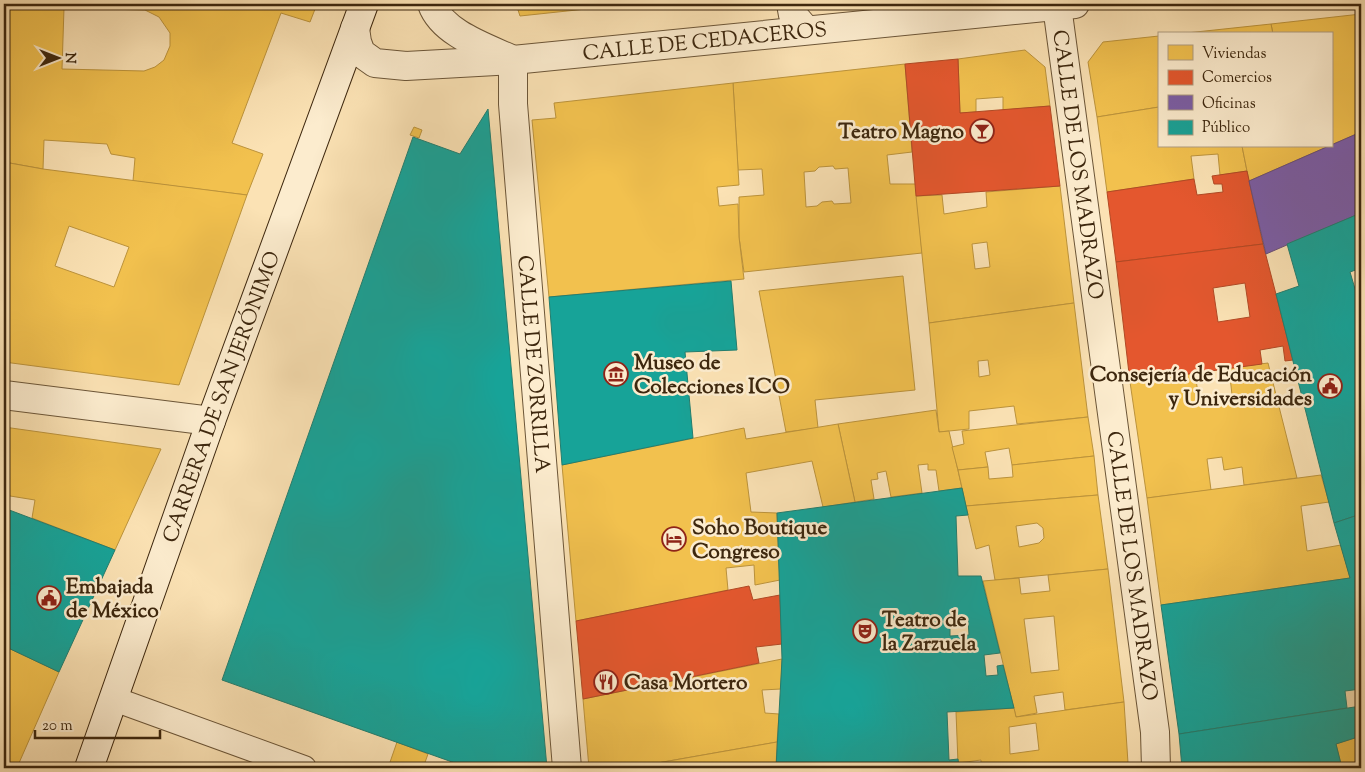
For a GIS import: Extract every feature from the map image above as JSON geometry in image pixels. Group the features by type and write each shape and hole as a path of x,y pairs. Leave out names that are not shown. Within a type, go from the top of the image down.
{"street":[{"path":"432,4 435,12 450,27 513,60"},
{"path":"791,4 793,15 806,30"},
{"name":"CALLE DE CEDACEROS","path":"513,60 1066,5"},
{"name":"CALLE DE LOS MADRAZO","path":"1066,5 1153,722 1156,768"},
{"name":"CARRERA DE SAN JERÓNIMO","path":"360,16 357,42 361,53 374,63 406,66 513,60"},
{"name":"CARRERA DE SAN JERÓNIMO","path":"89,768 211,421 360,16"},
{"name":"CALLE DE ZORRILLA","path":"513,60 514,114 568,768"},
{"path":"4,395 211,421"}],"lane":[{"path":"114,699 304,768"}],"building: Viviendas":[{"path":"4,4 317,4 310,22 281,13 232,143 263,154 247,195 133,181 135,158 111,154 107,144 44,140 43,169 4,162","holes":["64,8 145,10 159,17 170,33 170,46 164,60 155,67 144,71 62,69"]},
{"path":"516,4 633,4 520,16"},
{"path":"1361,14 1361,132 1332,145 1332,32 1273,32 1271,24"},
{"path":"1271,24 1273,32 1196,32"},
{"path":"1158,36 1158,107 1097,117 1088,62 1103,42"},
{"path":"1025,50 1045,67 1050,106 1003,110 1003,97 976,99 976,112 960,113 958,59"},
{"path":"905,64 912,152 887,155 890,184 916,184 922,253 744,272 739,237 739,197 764,195 762,169 738,170 733,83","holes":["833,166 835,169 848,168 851,203 834,204 832,201 806,207 804,172 815,171 819,167"]},
{"path":"733,83 739,185 717,187 719,206 738,204 739,237 744,279 549,297 532,120 556,118 554,103"},
{"path":"1158,107 1158,148 1242,148 1247,171 1220,175 1218,154 1191,156 1194,179 1107,192 1097,117"},
{"path":"414,127 422,130 419,138 410,135"},
{"path":"1242,148 1324,148 1249,181"},
{"path":"4,162 43,169 247,195 179,385 4,362","holes":["69,226 129,247 114,287 55,266"]},
{"path":"1060,186 1074,303 929,323 916,196 942,195 944,214 987,207 986,192","holes":["987,242 990,267 975,269 972,244"]},
{"path":"903,276 915,390 815,400 818,428 786,432 759,291"},
{"path":"1074,303 1088,417 1017,424 1014,406 969,411 969,429 939,432 929,323","holes":["988,360 990,375 979,377 978,361"]},
{"path":"1268,363 1297,478 1244,485 1242,467 1224,470 1222,457 1207,459 1211,490 1147,498 1130,382 1195,373 1199,400 1232,395 1229,368"},
{"path":"936,410 939,432 949,431 962,488 939,491 936,470 928,470 928,464 918,465 922,493 891,497 886,471 877,473 878,479 871,480 874,499 855,502 838,424"},
{"path":"1088,417 1094,456 1012,465 1009,448 985,452 988,467 958,470 952,447 964,444 962,431"},
{"name":"Soho Boutique Congreso","path":"838,424 855,502 823,507 812,461 746,473 751,512 777,513 780,580 755,585 754,565 726,568 728,590 576,621 562,465 744,428 746,439"},
{"path":"4,427 161,449 115,550 32,518 35,500 4,495"},
{"path":"1094,456 1098,495 966,506 958,470 988,467 989,479 1013,477 1012,465"},
{"path":"1321,475 1329,502 1301,506 1307,551 1341,545 1350,578 1161,605 1147,498"},
{"path":"1098,495 1108,569 995,580 989,545 976,549 966,506","holes":["1037,523 1043,528 1044,538 1039,543 1019,547 1016,526"]},
{"path":"1108,569 1124,702 1065,710 1063,692 1034,696 1037,713 1016,717 983,581 1019,578 1021,594 1050,591 1048,575","holes":["1054,616 1059,670 1031,673 1024,619"]},
{"path":"4,646 59,672 19,763 4,763"},
{"path":"782,659 781,689 762,690 765,713 779,714 777,742 629,768 589,768 583,699"},
{"path":"1124,702 1128,763 1088,768 981,768 981,760 958,763 956,712 1014,708 1016,717","holes":["1036,723 1039,750 1010,754 1009,727"]},
{"path":"1361,736 1361,768 1342,768 1336,744"},
{"path":"397,742 428,754 423,768 388,768"},
{"path":"777,742 776,768 629,768"},
{"path":"1128,763 1128,768 1088,768"}],"building: Comercios":[{"name":"Teatro Magno","path":"958,59 960,113 1050,106 1060,186 916,196 905,64"},
{"path":"1247,171 1263,244 1116,262 1107,192 1194,179 1197,195 1223,192 1222,184 1214,184 1212,176"},
{"path":"1263,244 1293,360 1285,361 1283,346 1260,350 1262,364 1130,382 1116,262","holes":["1245,283 1250,317 1218,322 1213,288"]},
{"path":"749,586 753,600 780,595 782,644 756,647 759,663 583,699 576,621"}],"building: Oficinas":[{"path":"1361,132 1361,213 1266,254 1249,181 1324,148 1332,148 1332,145"}],"building: Público":[{"path":"488,109 547,768 469,768 222,680 413,137 460,154"},
{"name":"Consejería de Educación y Universidades","path":"1361,213 1361,268 1350,272 1361,309 1361,514 1334,523 1276,294 1299,286 1287,244"},
{"path":"731,281 737,350 685,352 693,438 562,465 549,297"},
{"name":"Teatro de la Zarzuela","path":"962,488 968,515 956,516 958,576 981,576 1000,653 984,655 986,676 998,675 997,666 1003,665 1014,708 947,712 949,760 958,759 959,768 776,768 782,659 777,513","holes":["968,619 969,635 950,636 950,620"]},
{"name":"Embajada de México","path":"4,508 115,550 59,672 4,646"},
{"path":"1361,514 1361,689 1345,691 1347,708 1179,734 1161,605 1350,578 1334,523"},
{"path":"1361,706 1361,736 1336,744 1342,768 1182,768 1179,734"}],"place":[{"name":"Teatro Magno","path":"982,131"},
{"name":"Museo de Colecciones ICO","path":"616,374"},
{"name":"Consejería de Educación y Universidades","path":"1330,386"},
{"name":"Soho Boutique Congreso","path":"674,539"},
{"name":"Embajada de México","path":"49,598"},
{"name":"Teatro de la Zarzuela","path":"865,631"},
{"name":"Casa Mortero","path":"606,682"}]}
